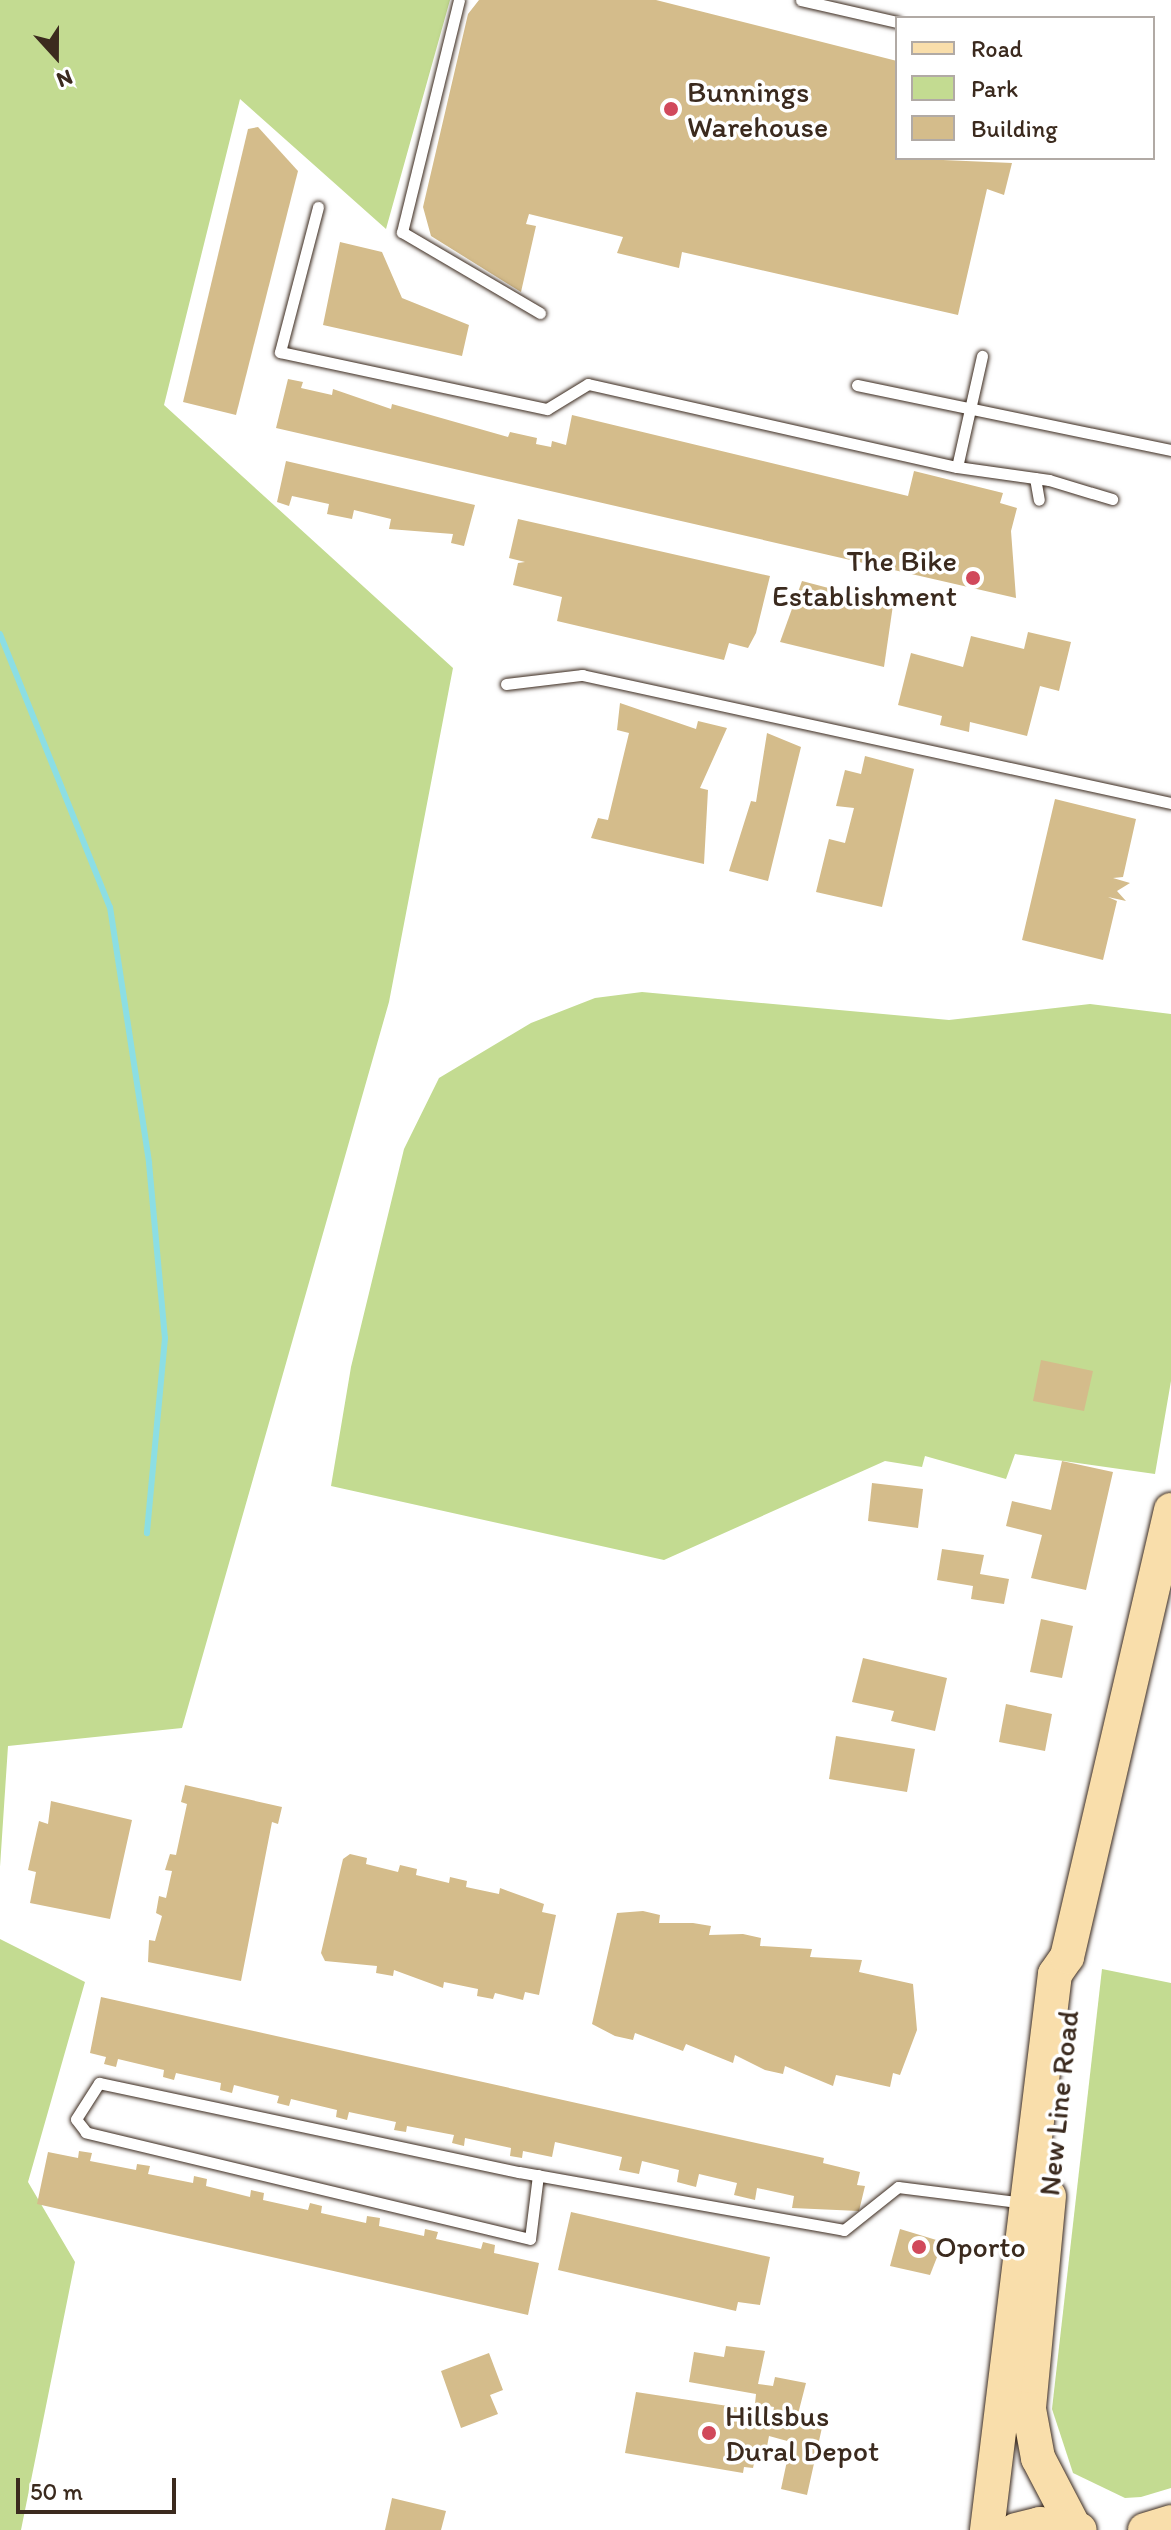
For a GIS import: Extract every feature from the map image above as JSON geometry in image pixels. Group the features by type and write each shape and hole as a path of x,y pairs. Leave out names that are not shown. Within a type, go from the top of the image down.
{"main road":[{"name":"New Line Road","path":"987,2530 1055,1974 1067,1957 1171,1510"},
{"name":"New Line Road","path":"1067,1957 1073,1975 1029,2409 1038,2458 1077,2529"},
{"path":"1145,2530 1171,2522"},
{"path":"1016,2530 1040,2524 1077,2529"}],"lane":[{"path":"459,0 402,232 540,313"},
{"path":"801,0 895,22"},
{"path":"318,207 280,352 547,409 588,384 957,467 1035,478 1112,499"},
{"path":"957,467 974,407 982,356"},
{"path":"857,385 1171,450"},
{"path":"1035,478 1039,500"},
{"path":"506,684 582,675 1171,803"},
{"path":"538,2175 530,2239 86,2132 76,2119 99,2083 538,2175 844,2230 898,2187 1025,2204"}],"green space":[{"path":"0,0 450,0 386,229 240,99 164,405 453,668 389,1002 182,1728 8,1746 0,1867"},
{"path":"642,992 949,1020 1090,1004 1171,1014 1171,1381 1155,1474 1015,1454 1006,1479 925,1456 922,1467 885,1461 664,1560 331,1486 351,1367 404,1149 439,1078 531,1023 595,998"},
{"path":"0,1939 85,1982 28,2182 75,2262 21,2530 0,2530"},
{"path":"1102,1969 1171,1983 1171,2488 1141,2497 1125,2498 1073,2473 1052,2409"}],"building":[{"name":"Bunnings Warehouse","path":"479,0 656,0 895,60 895,160 1012,163 1004,195 987,189 958,315 682,252 679,268 617,253 623,237 529,214 526,224 536,226 521,292 431,236 423,207 468,14"},
{"path":"258,127 298,171 236,415 183,402 248,129"},
{"path":"340,242 382,252 402,298 469,325 462,356 323,325"},
{"path":"288,379 303,382 301,388 332,395 333,389 391,409 392,404 508,437 510,432 537,438 536,444 551,447 552,441 566,445 572,415 908,496 914,471 1003,493 1000,503 1017,508 1011,531 1016,598 276,428"},
{"path":"286,461 475,505 464,546 451,543 453,534 389,529 391,519 354,510 352,519 327,514 329,504 292,496 289,506 277,502"},
{"path":"518,519 770,576 756,633 748,648 729,643 724,660 557,621 562,597 513,585 518,563 525,562 509,558"},
{"path":"802,581 893,605 884,667 780,642"},
{"path":"1028,632 1071,642 1059,691 1040,686 1027,736 970,722 969,732 940,725 942,716 898,705 911,653 963,667 971,636 1024,649"},
{"path":"620,703 696,729 698,721 727,728 700,788 708,790 704,864 591,838 598,818 608,820 629,733 617,730"},
{"path":"767,733 801,747 768,881 729,871 751,801 756,802"},
{"path":"865,756 914,769 882,907 816,892 829,839 845,843 854,808 836,806 845,770 861,774"},
{"path":"1055,799 1136,819 1123,877 1113,878 1130,883 1117,891 1126,901 1108,897 1117,901 1103,960 1022,940"},
{"path":"1041,1360 1093,1371 1084,1411 1033,1401"},
{"path":"1062,1461 1113,1472 1086,1590 1031,1578 1042,1535 1006,1526 1012,1501 1051,1510"},
{"path":"872,1483 923,1489 918,1528 868,1521"},
{"path":"942,1549 984,1555 980,1574 1009,1579 1004,1604 971,1599 973,1586 937,1580"},
{"path":"1041,1619 1073,1626 1062,1678 1030,1672"},
{"path":"863,1658 947,1678 935,1731 891,1721 894,1711 852,1702"},
{"path":"1006,1704 1052,1714 1045,1751 999,1742"},
{"path":"836,1736 915,1749 907,1792 829,1779"},
{"path":"185,1785 282,1807 278,1824 272,1822 241,1981 148,1962 149,1940 155,1941 162,1916 156,1913 159,1896 166,1898 172,1871 165,1870 170,1854 176,1855 187,1804 181,1802"},
{"path":"51,1801 132,1820 110,1919 30,1903 36,1872 28,1870 39,1821 48,1824"},
{"path":"350,1854 367,1858 366,1864 398,1872 400,1865 417,1869 416,1875 449,1883 450,1877 467,1881 466,1887 499,1894 500,1888 544,1904 542,1912 556,1915 539,1995 525,1992 523,2000 495,1993 493,1999 477,1996 478,1989 444,1982 443,1988 394,1970 393,1976 376,1973 377,1966 325,1961 321,1953 343,1859"},
{"path":"643,1911 660,1915 659,1923 711,1926 709,1935 743,1934 761,1938 760,1946 812,1949 810,1957 862,1960 859,1972 913,1984 917,2030 900,2075 893,2073 890,2087 836,2075 833,2086 785,2066 783,2074 765,2070 735,2055 733,2063 686,2044 683,2051 635,2033 633,2040 615,2036 592,2024 617,1913"},
{"path":"101,1997 824,2158 823,2163 860,2172 857,2185 865,2186 859,2211 792,2208 794,2196 757,2188 755,2200 734,2195 737,2183 699,2174 696,2187 677,2182 679,2170 642,2161 639,2174 619,2170 622,2157 555,2142 552,2157 523,2151 522,2158 510,2156 511,2148 465,2138 464,2146 452,2143 454,2135 407,2126 406,2132 394,2130 396,2122 349,2112 347,2120 336,2117 337,2110 291,2099 289,2106 277,2103 279,2096 234,2085 232,2093 220,2090 221,2083 176,2073 174,2080 163,2077 164,2070 118,2059 116,2067 104,2064 106,2057 90,2053"},
{"path":"79,2151 92,2153 90,2161 136,2170 137,2164 150,2166 148,2174 193,2183 194,2176 207,2179 206,2186 250,2197 251,2190 264,2193 263,2200 308,2210 310,2203 322,2206 321,2213 366,2223 367,2216 380,2218 379,2226 424,2236 425,2229 438,2232 436,2239 481,2249 483,2242 495,2245 494,2253 539,2263 528,2315 37,2204 48,2152 78,2158"},
{"path":"571,2212 770,2257 760,2305 738,2302 736,2311 558,2270"},
{"name":"Oporto","path":"900,2229 943,2242 930,2275 890,2266"},
{"path":"726,2346 765,2351 758,2384 773,2386 775,2377 806,2383 797,2418 823,2423 807,2495 781,2489 791,2442 769,2436 765,2457 756,2454 753,2468 744,2467 743,2473 625,2453 636,2392 773,2413 774,2407 755,2404 756,2394 689,2382 694,2352 724,2357"},
{"path":"489,2353 503,2390 490,2395 498,2414 461,2428 441,2371"},
{"path":"392,2498 446,2511 441,2530 385,2530"}],"waterway":[{"path":"0,634 110,907 149,1163 165,1338 147,1533"}],"place":[{"name":"Bunnings Warehouse","path":"671,109"},
{"name":"The Bike Establishment","path":"973,578"},
{"name":"Oporto","path":"919,2247"},
{"name":"Hillsbus Dural Depot","path":"709,2433"}]}
